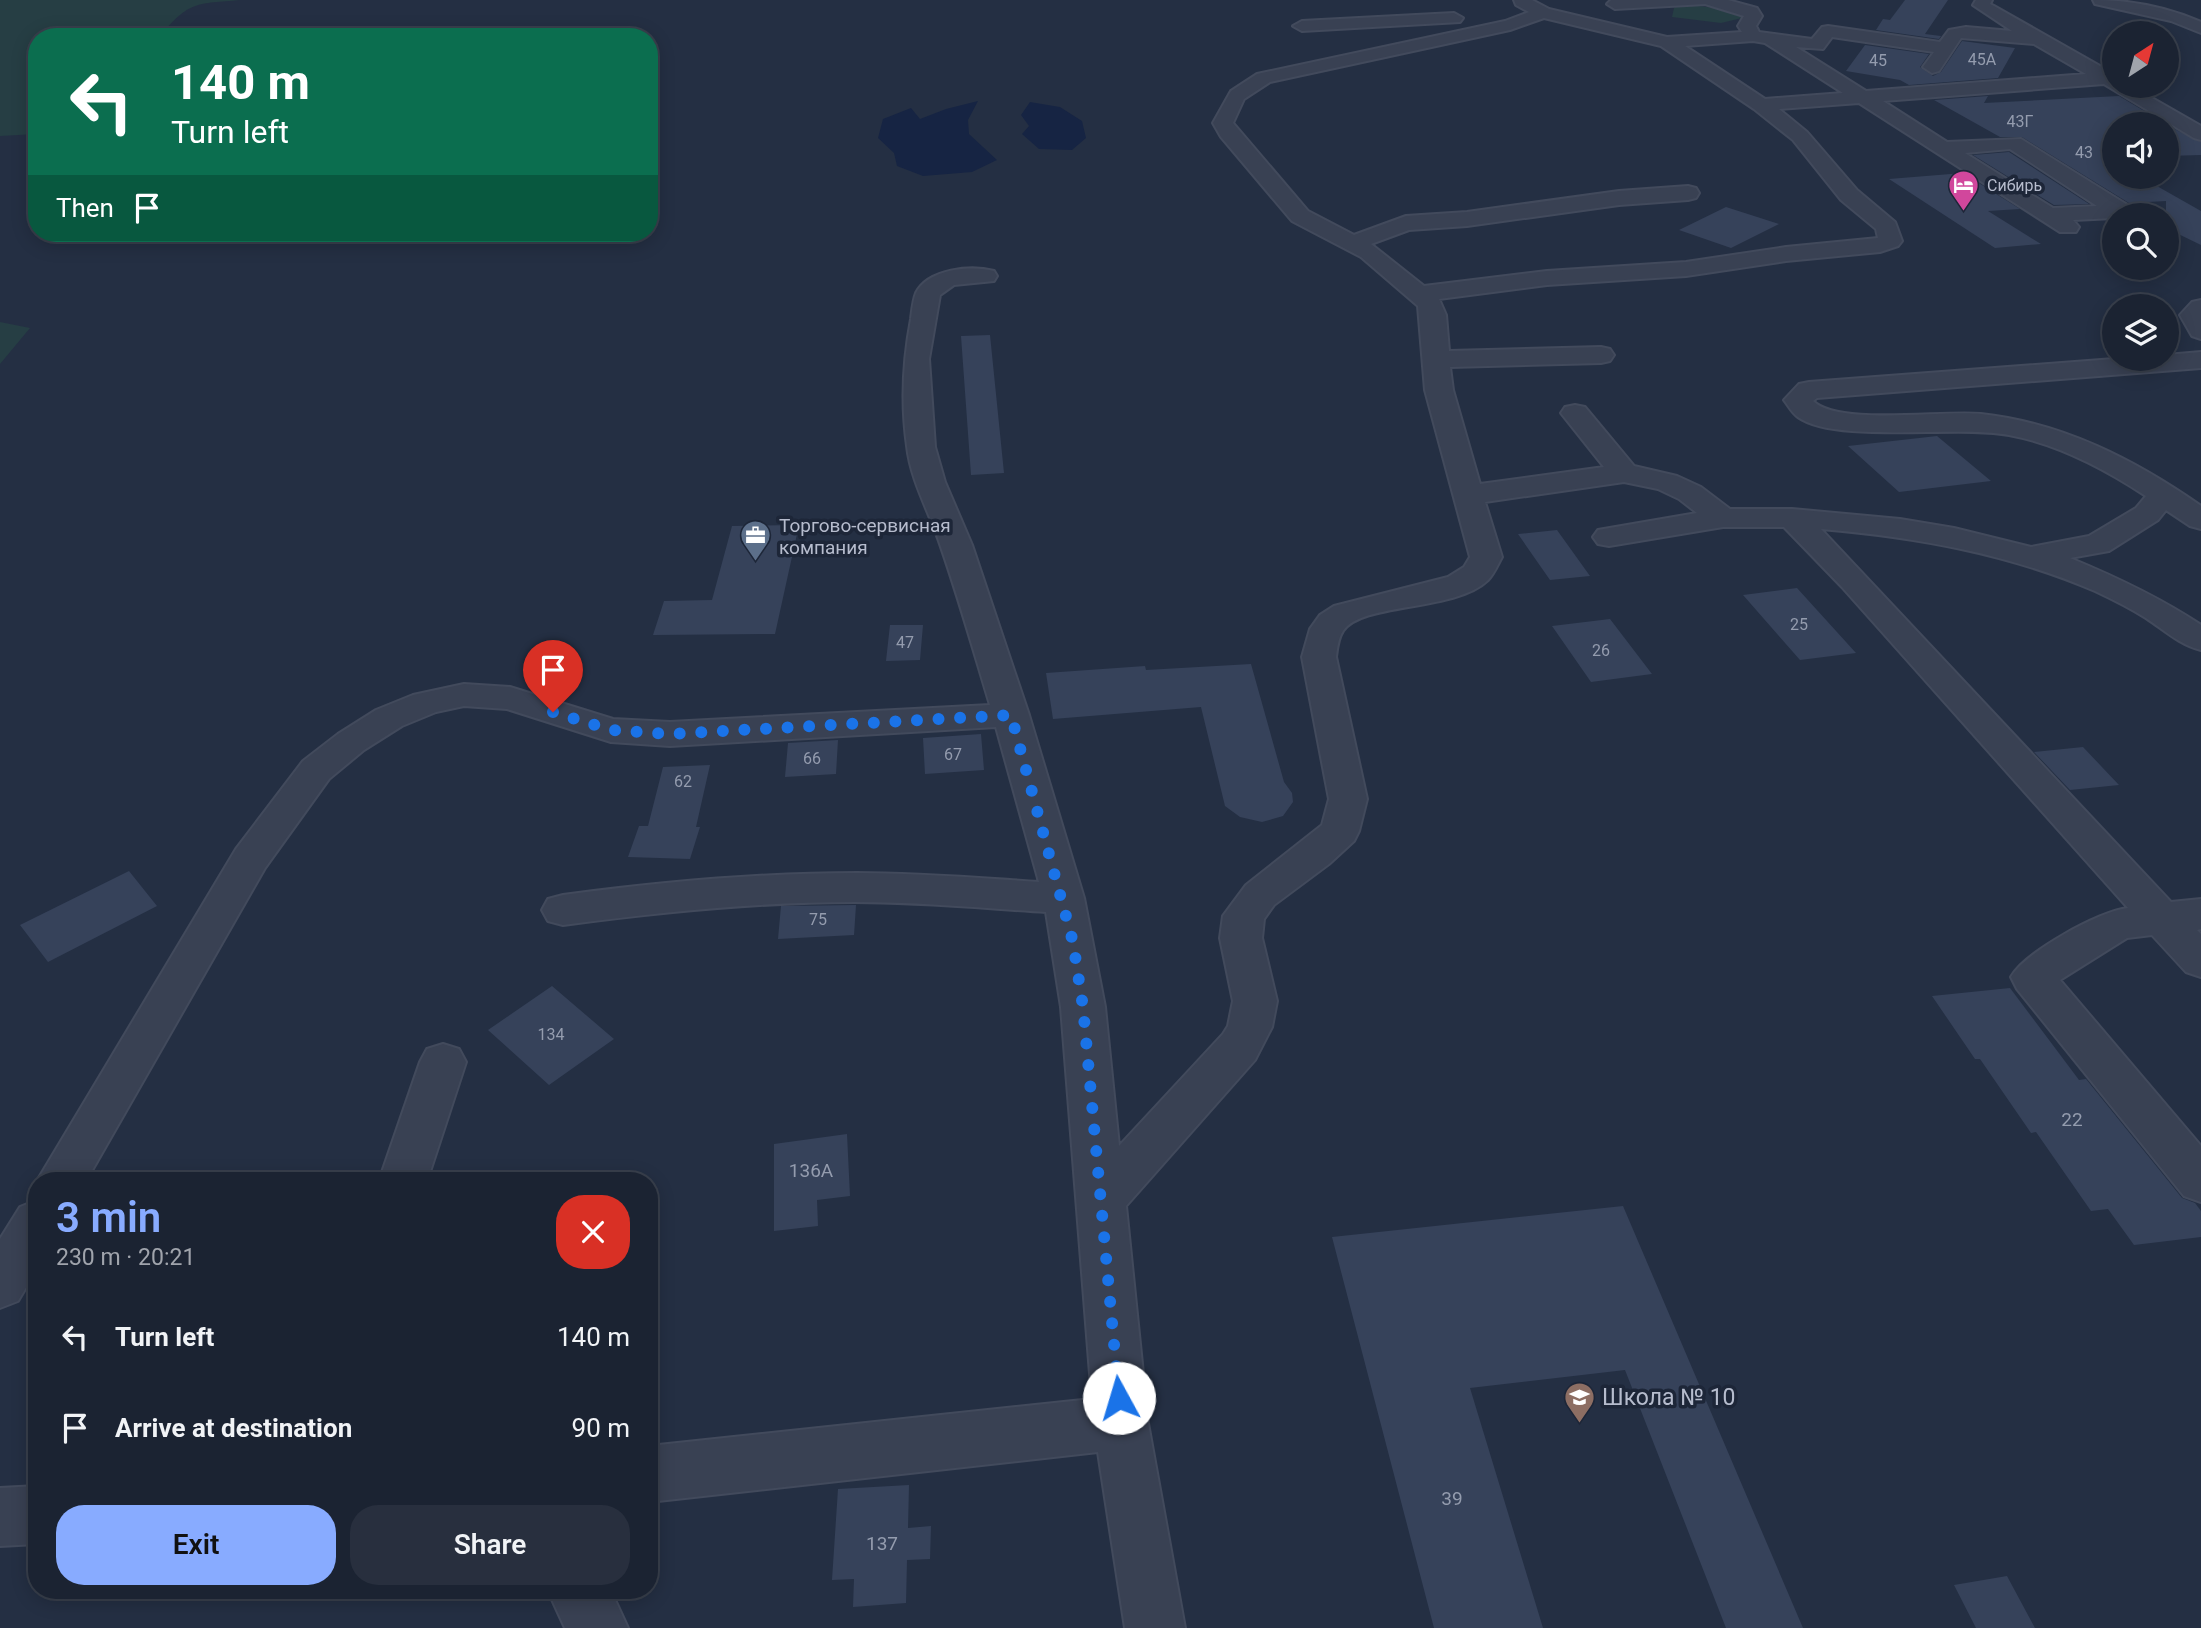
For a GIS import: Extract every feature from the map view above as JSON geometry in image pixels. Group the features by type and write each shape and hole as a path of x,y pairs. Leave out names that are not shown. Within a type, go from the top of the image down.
{"street":[{"path":"1302,26 1532,7 1599,9 1612,2 1701,0"},
{"path":"1710,0 1751,12 1753,16 1747,26 1761,37 1805,61 2068,227"},
{"path":"1984,0 1981,5 1987,10 2102,75"},
{"path":"2101,0 2176,17 2201,28"},
{"path":"1532,7 1667,42 1761,37 1817,45"},
{"path":"1100,1200 1238,1047 1250,1027 1255,1001 1241,938 1244,916 1261,895 1315,854 1340,831 1348,799 1319,657 1322,636 1333,621 1349,612 1447,588 1473,577 1483,567 1486,557 1439,390 1433,315 1429,303 1369,252 1317,228 1300,216 1228,133 1223,123 1237,93 1247,84 1510,25 1532,7"},
{"path":"1805,61 1828,31 1945,48"},
{"path":"1933,92 1920,85 1955,34 1966,32 2042,39"},
{"path":"1420,294 1547,278 1686,269 1786,254 1880,245 1889,241 1887,227 1849,195 1800,136 1761,105 1667,42"},
{"path":"1761,105 2102,83"},
{"path":"2140,98 2201,134"},
{"path":"1944,148 2014,143 2120,211 2049,215"},
{"path":"1353,243 1406,223 1467,219 1619,198 1688,193"},
{"path":"985,276 943,279 933,286 928,294 916,359 922,447 930,482 965,570 1011,715 1064,898 1083,1007 1121,1423 1155,1628"},
{"path":"2201,307 2193,316 2201,331"},
{"path":"1436,359 1601,355"},
{"path":"2201,360 1809,390 1798,400 1808,412 1831,418 1863,422 1977,422 2011,427 2069,444 2108,461 2201,520"},
{"path":"1575,413 1624,473"},
{"path":"1468,495 1624,473 1667,482 1690,493 1723,518"},
{"path":"2029,555 2098,544 2147,514 2163,494"},
{"path":"1609,537 1723,518 1858,522 1927,534 2029,555 2094,577 2135,596 2172,618 2201,640"},
{"path":"1792,518 1853,580 1920,657 2182,916 2201,961"},
{"path":"1853,580 1850,559 1860,548 1873,540 1894,535 1927,534"},
{"path":"66,1172 250,859 284,811 316,770 351,742 389,718 426,703 464,695 510,698 611,730 670,734 1011,715"},
{"path":"563,910 642,898 734,891 897,888 1064,898"},
{"path":"2182,916 2118,924 2032,977 2201,1181"},
{"path":"406,1172 443,1062"},
{"path":"0,1285 28,1237"},
{"path":"658,1473 1121,1423"},
{"path":"0,1517 28,1515"},
{"path":"582,1599 598,1628"}],"green space":[{"path":"0,0 241,0 195,6 179,16 167,28 28,28 28,134 0,136"},
{"path":"1681,4 1742,11 1742,18 1721,23 1672,17 1674,8"},
{"path":"0,322 30,328 0,364"}],"water":[{"path":"978,101 968,120 969,134 997,160 972,172 923,176 897,166 894,153 878,138 883,119 911,108 920,119"},
{"path":"1030,102 1060,107 1082,121 1086,138 1072,150 1039,149 1022,134 1029,126 1021,115"}],"building":[{"path":"1905,0 1948,0 1925,34 1941,36 1939,39 1876,30 1883,19 1890,20"},
{"path":"1962,41 2015,48 1998,78 1909,85 1900,80 1846,71 1865,45 1929,54 1920,67 1933,76 1941,72"},
{"path":"1988,96 1984,103 2122,98 2146,112 2102,112 2102,186 2022,137 2000,137 1934,100"},
{"path":"2179,131 2201,142 2201,155 2179,156"},
{"name":"Сибирь","path":"2009,152 2089,204 2054,205 1973,155"},
{"name":"Сибирь","path":"1963,173 2020,209 1988,211 2041,244 1995,248 1889,179"},
{"path":"2106,189 2162,189 2201,211 2201,245 2179,234 2179,203 2129,203"},
{"path":"1726,207 1779,224 1731,248 1679,230"},
{"path":"990,335 1004,473 971,475 961,336"},
{"path":"1937,436 1991,481 1899,492 1848,446"},
{"name":"Торгово-сервисная компания","path":"799,525 775,634 653,635 664,601 712,600 732,526"},
{"path":"1557,530 1590,576 1550,580 1518,534"},
{"path":"1797,588 1856,653 1800,660 1743,595"},
{"path":"1610,619 1652,674 1591,682 1552,626"},
{"path":"890,625 923,625 920,660 886,661"},
{"path":"1251,664 1284,782 1292,793 1293,802 1283,816 1262,822 1240,817 1225,806 1201,707 1053,719 1046,673 1145,666 1146,670"},
{"path":"981,734 984,770 925,774 923,738"},
{"path":"838,740 836,774 785,777 788,743"},
{"path":"2083,747 2119,785 2070,790 2034,752"},
{"path":"710,765 696,827 700,827 690,859 628,857 639,826 648,826 663,767"},
{"path":"129,871 157,906 48,962 20,925"},
{"path":"856,905 854,935 778,939 781,906"},
{"path":"552,986 614,1039 549,1085 488,1030"},
{"path":"2010,988 2079,1080 2086,1079 2182,1198 2195,1203 2201,1211 2201,1237 2134,1245 2108,1209 2091,1211 2036,1132 2031,1133 1980,1059 1975,1059 1932,996"},
{"path":"847,1134 850,1196 817,1200 818,1226 774,1231 774,1144"},
{"path":"1623,1206 1803,1628 1726,1628 1625,1370 1470,1388 1543,1628 1434,1628 1332,1237"},
{"path":"909,1485 908,1528 931,1526 930,1559 907,1560 906,1603 853,1607 854,1579 832,1580 838,1489"},
{"path":"2007,1576 2035,1628 1976,1628 1954,1585"}],"place":[{"name":"Сибирь","path":"1964,212"},
{"name":"Торгово-сервисная компания","path":"756,563"},
{"name":"Школа № 10","path":"1579,1424"}],"route":[{"path":"553,712 611,730 670,734 1011,715 1064,898 1073,942 1083,1007 1119,1398"}]}
